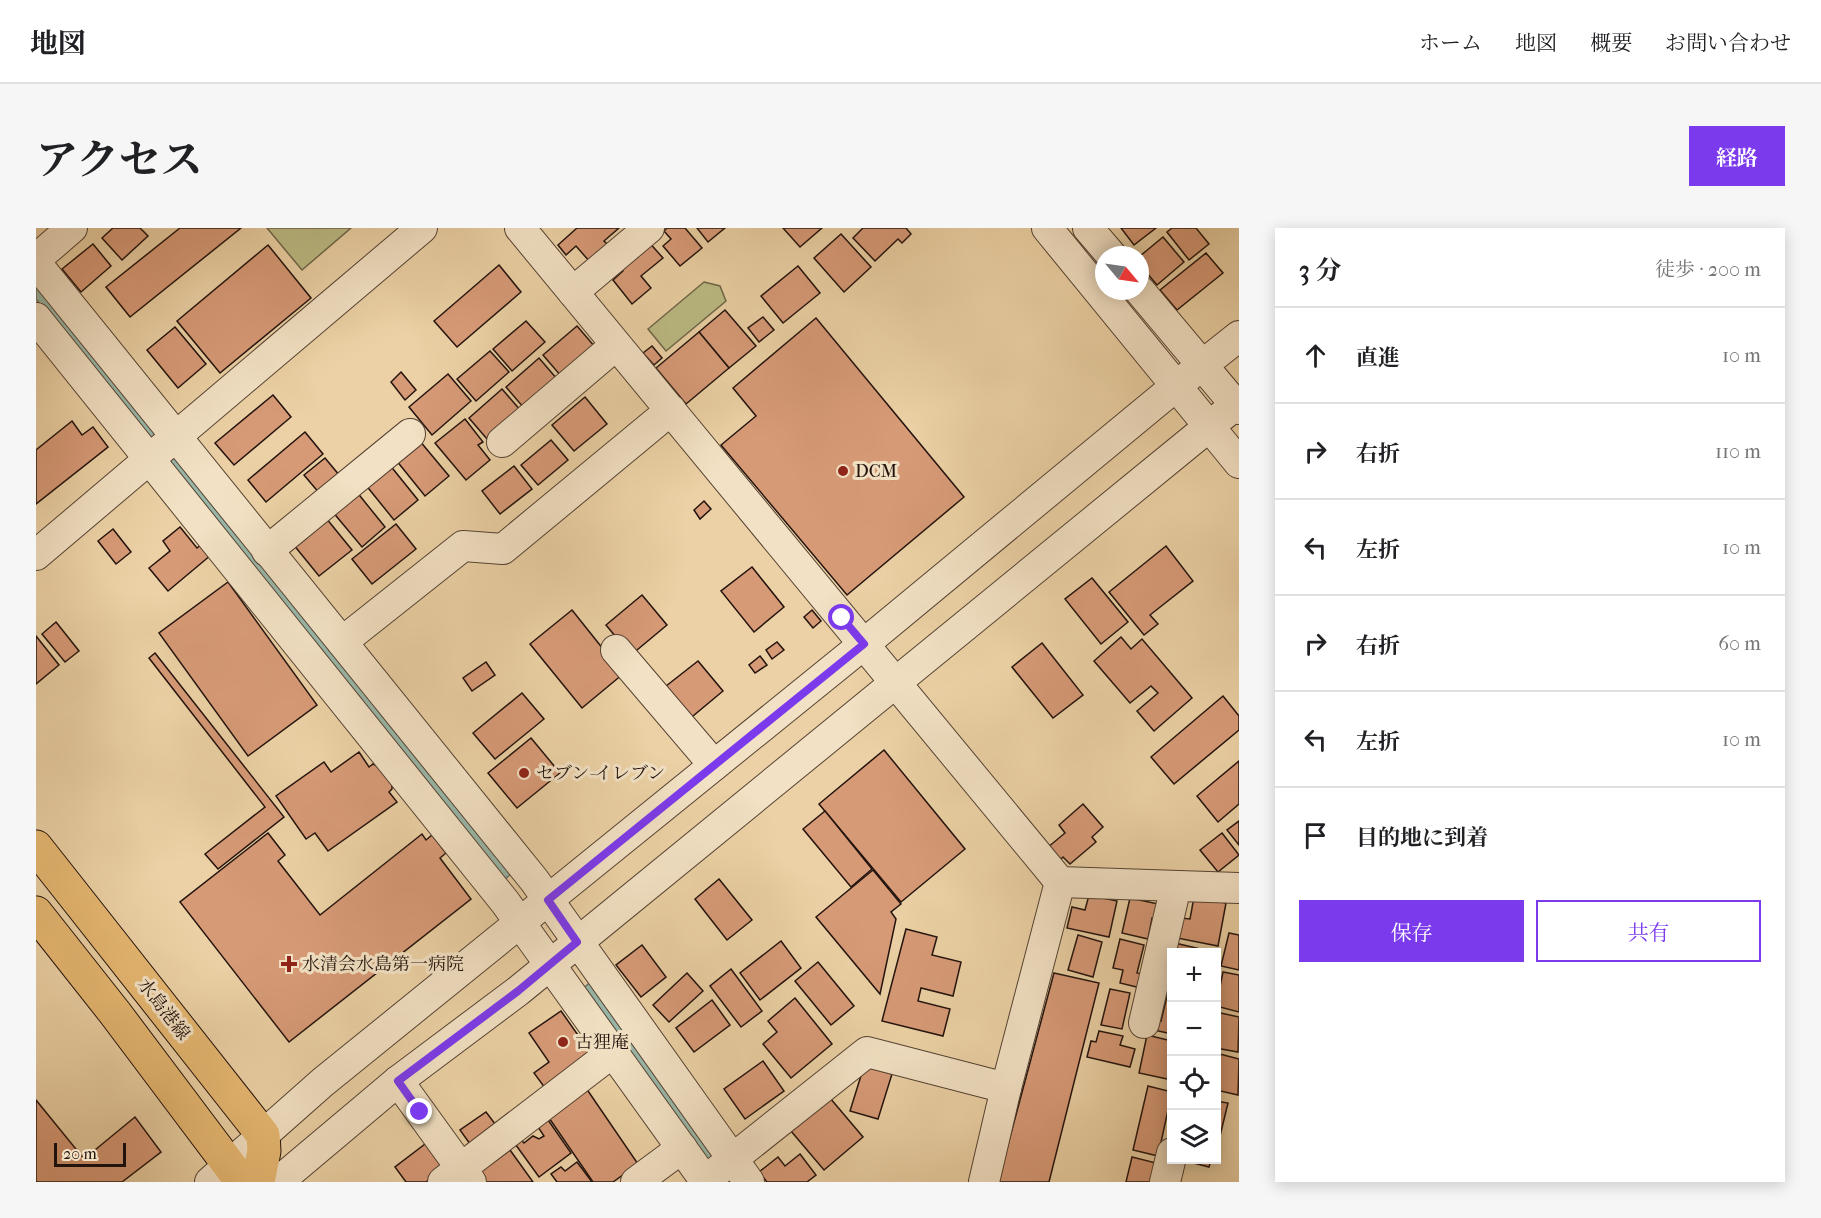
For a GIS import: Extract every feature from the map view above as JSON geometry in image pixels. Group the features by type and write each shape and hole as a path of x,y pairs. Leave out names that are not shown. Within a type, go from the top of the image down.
{"main road":[{"name":"水島港線","path":"36,847 263,1135"},
{"path":"36,913 115,1013 227,1176"},
{"path":"258,1182 264,1150 263,1135"}],"street":[{"path":"72,228 36,261 162,448 519,922 682,1148 722,1174"},
{"path":"36,555 422,228"},
{"path":"520,228 1060,882 1239,888"},
{"path":"573,292 649,228"},
{"path":"1047,228 1239,463"},
{"path":"1088,228 1103,246"},
{"path":"278,1182 398,1081 550,964 1238,405 1148,300"},
{"path":"36,318 162,448 267,551 342,642 548,900 577,942 722,1174"},
{"path":"227,1176 263,1135 323,1082 864,644 1239,336"},
{"path":"502,442 616,345"},
{"path":"342,642 463,546 503,549 671,410"},
{"path":"267,551 410,434"},
{"path":"616,650 714,765"},
{"path":"984,1182 1060,882"},
{"path":"1144,1023 1176,886"},
{"path":"398,1081 458,1178 613,1052"},
{"path":"722,1174 867,1052 1006,1088"},
{"path":"636,1182 682,1148"},
{"path":"1165,1182 1169,1164"}],"shaded area":[{"path":"267,228 351,228 302,270"},
{"path":"36,279 513,872 502,882 36,299"},
{"path":"704,282 720,286 726,301 666,351 648,329"},
{"path":"592,981 736,1182 718,1182 581,990"}],"building":[{"path":"113,228 140,228 148,236 122,260 102,238"},
{"path":"180,228 241,228 130,317 106,287"},
{"path":"577,228 619,228 604,241 609,246 590,262 576,246 566,255 558,245"},
{"path":"667,228 685,228 702,248 680,266 663,246 671,239 664,231"},
{"path":"697,228 725,228 708,242"},
{"path":"783,228 822,228 800,247"},
{"path":"863,228 906,228 911,234 902,243 898,239 875,261 853,238"},
{"path":"1121,228 1156,228 1134,245"},
{"path":"1172,228 1196,228 1209,244 1189,260 1167,232"},
{"path":"841,234 871,267 844,292 814,258"},
{"path":"1163,237 1184,262 1157,285 1149,276 1149,249"},
{"path":"647,240 663,258 641,276 651,288 632,304 613,280 623,271 618,264"},
{"path":"93,244 111,266 81,292 62,269"},
{"path":"268,245 311,298 220,373 177,321"},
{"path":"1206,253 1223,273 1177,310 1160,290"},
{"path":"499,265 521,292 457,347 434,321"},
{"path":"798,266 820,293 783,323 761,296"},
{"path":"725,310 756,346 729,368 699,332"},
{"path":"763,317 774,330 759,342 748,328"},
{"name":"DCM","path":"816,318 964,497 847,595 721,445 756,416 733,388"},
{"path":"526,321 545,342 512,371 493,349"},
{"path":"577,326 595,347 561,376 543,355"},
{"path":"175,327 206,364 178,388 147,350"},
{"path":"699,332 729,368 686,404 656,368"},
{"path":"652,346 662,358 654,365 643,353"},
{"path":"490,351 509,372 476,401 457,379"},
{"path":"539,358 557,379 524,408 506,387"},
{"path":"401,372 416,390 405,400 391,382"},
{"path":"448,374 471,401 432,435 409,407"},
{"path":"502,389 521,411 487,439 469,418"},
{"path":"273,395 291,417 234,465 215,443"},
{"path":"585,397 607,424 574,451 552,425"},
{"path":"465,419 483,442 478,445 490,460 466,480 435,443"},
{"path":"72,421 82,435 93,427 108,447 36,504 36,450"},
{"path":"305,432 323,454 266,502 248,480"},
{"path":"419,440 449,476 425,496 396,460"},
{"path":"551,440 568,460 538,485 521,465"},
{"path":"325,458 340,476 320,494 304,475"},
{"path":"389,464 418,500 394,520 365,484"},
{"path":"514,466 532,489 500,514 482,491"},
{"path":"356,491 385,527 362,547 332,511"},
{"path":"704,501 711,509 700,519 694,510"},
{"path":"326,518 352,550 319,576 293,544"},
{"path":"396,524 416,549 372,584 352,559"},
{"path":"180,527 197,548 202,544 211,555 168,591 149,568 170,551 163,541"},
{"path":"113,529 131,552 116,564 98,541"},
{"path":"1166,546 1193,581 1150,615 1158,624 1144,635 1109,592"},
{"path":"752,567 784,607 754,632 721,591"},
{"path":"1092,578 1128,622 1101,644 1065,599"},
{"path":"228,582 317,705 248,756 159,633"},
{"path":"642,595 667,625 631,655 606,625"},
{"path":"572,610 623,674 582,708 530,644"},
{"path":"812,610 821,621 813,628 804,617"},
{"path":"56,622 79,651 65,662 42,634"},
{"path":"36,636 59,665 36,684"},
{"path":"1121,637 1131,649 1142,639 1192,698 1154,731 1137,711 1158,693 1151,686 1130,703 1094,661"},
{"path":"777,642 784,650 772,659 766,650"},
{"path":"1042,643 1083,695 1053,718 1012,667"},
{"path":"155,653 284,817 218,869 205,854 265,807 149,658"},
{"path":"760,656 767,665 755,673 749,665"},
{"path":"698,661 723,691 687,721 661,690"},
{"path":"486,662 495,675 472,691 463,678"},
{"path":"522,693 544,719 495,759 473,733"},
{"path":"1223,696 1239,716 1239,730 1174,784 1151,757"},
{"name":"セブン-イレブン","path":"531,738 560,773 517,808 488,773"},
{"path":"884,750 965,849 901,902 819,804"},
{"path":"359,752 369,767 373,764 381,768 392,784 389,792 397,802 328,851 315,833 306,839 276,796 324,762 331,772"},
{"path":"1239,761 1239,804 1218,822 1197,796"},
{"path":"1083,804 1103,827 1092,837 1096,842 1070,864 1063,857 1058,862 1047,848 1065,833 1059,825"},
{"path":"825,811 872,869 851,887 803,829"},
{"path":"1239,821 1239,845 1227,830"},
{"path":"268,833 285,855 278,861 320,915 422,834 426,840 432,835 446,853 440,858 471,899 289,1042 180,902"},
{"path":"1222,833 1239,855 1218,872 1200,850"},
{"path":"873,870 901,904 891,912 896,919 880,994 816,917"},
{"path":"719,879 752,920 727,940 695,899"},
{"path":"1089,895 1117,901 1109,937 1067,928 1072,907 1085,910"},
{"path":"1194,897 1226,903 1218,946 1177,938 1181,918 1190,919"},
{"path":"1130,898 1163,905 1159,919 1152,918 1148,939 1122,933"},
{"path":"906,929 937,937 932,955 961,962 953,996 921,988 918,1001 950,1009 943,1036 882,1021"},
{"path":"1229,933 1239,935 1239,970 1221,966"},
{"path":"1078,935 1102,942 1093,977 1068,970"},
{"path":"1120,939 1144,945 1137,973 1148,975 1145,989 1120,983 1123,970 1113,968"},
{"path":"781,941 801,968 760,1000 740,973"},
{"path":"1175,943 1196,948 1174,948"},
{"path":"642,945 666,977 641,997 616,965"},
{"path":"818,962 854,1006 831,1025 795,981"},
{"path":"731,969 762,1011 741,1027 710,986"},
{"path":"1223,972 1239,975 1239,1012 1221,1007"},
{"path":"687,973 703,991 669,1022 653,1005"},
{"path":"1054,973 1099,983 1049,1182 998,1182"},
{"path":"1110,989 1130,993 1122,1029 1101,1025"},
{"path":"1167,996 1167,1033 1154,1030 1156,1020 1161,1021"},
{"path":"795,998 832,1044 791,1078 763,1044 777,1032 768,1021"},
{"path":"712,1000 730,1025 694,1052 676,1028"},
{"path":"561,1011 592,1055 545,1088 534,1073 549,1062 529,1033"},
{"path":"1221,1013 1239,1017 1238,1052 1221,1049"},
{"path":"1099,1031 1123,1036 1120,1045 1135,1049 1130,1067 1087,1057 1091,1041 1096,1042"},
{"path":"1147,1035 1167,1040 1167,1079 1139,1073"},
{"path":"1221,1054 1239,1059 1238,1095 1221,1091"},
{"path":"763,1061 784,1091 745,1119 724,1089"},
{"path":"864,1066 892,1074 878,1119 850,1111"},
{"path":"1148,1086 1167,1091 1167,1115 1158,1156 1133,1150"},
{"path":"586,1088 638,1164 613,1182 593,1182 547,1115"},
{"path":"830,1098 863,1137 824,1170 791,1131"},
{"path":"36,1100 84,1159 135,1117 161,1152 122,1182 36,1182"},
{"path":"1221,1102 1228,1103 1221,1132"},
{"path":"486,1112 496,1125 470,1144 460,1130"},
{"path":"546,1117 571,1153 539,1177 513,1141 518,1136 524,1143 533,1136 539,1139 544,1136 536,1124"},
{"path":"429,1141 447,1166 426,1182 406,1182 395,1167"},
{"path":"510,1150 533,1182 479,1182 485,1158 490,1165"},
{"path":"800,1154 816,1175 807,1182 767,1182 759,1172 778,1157 785,1166"},
{"path":"1132,1157 1156,1163 1152,1182 1126,1182"},
{"path":"577,1162 592,1182 557,1182 551,1174 561,1167 565,1171"}],"place":[{"name":"DCM","path":"843,471"},
{"name":"セブン-イレブン","path":"524,773"},
{"name":"水清会水島第一病院","path":"289,964"},
{"name":"古狸庵","path":"563,1042"}],"route":[{"path":"420,1112 398,1081 518,991 577,942 548,900 864,644 842,618"}]}
